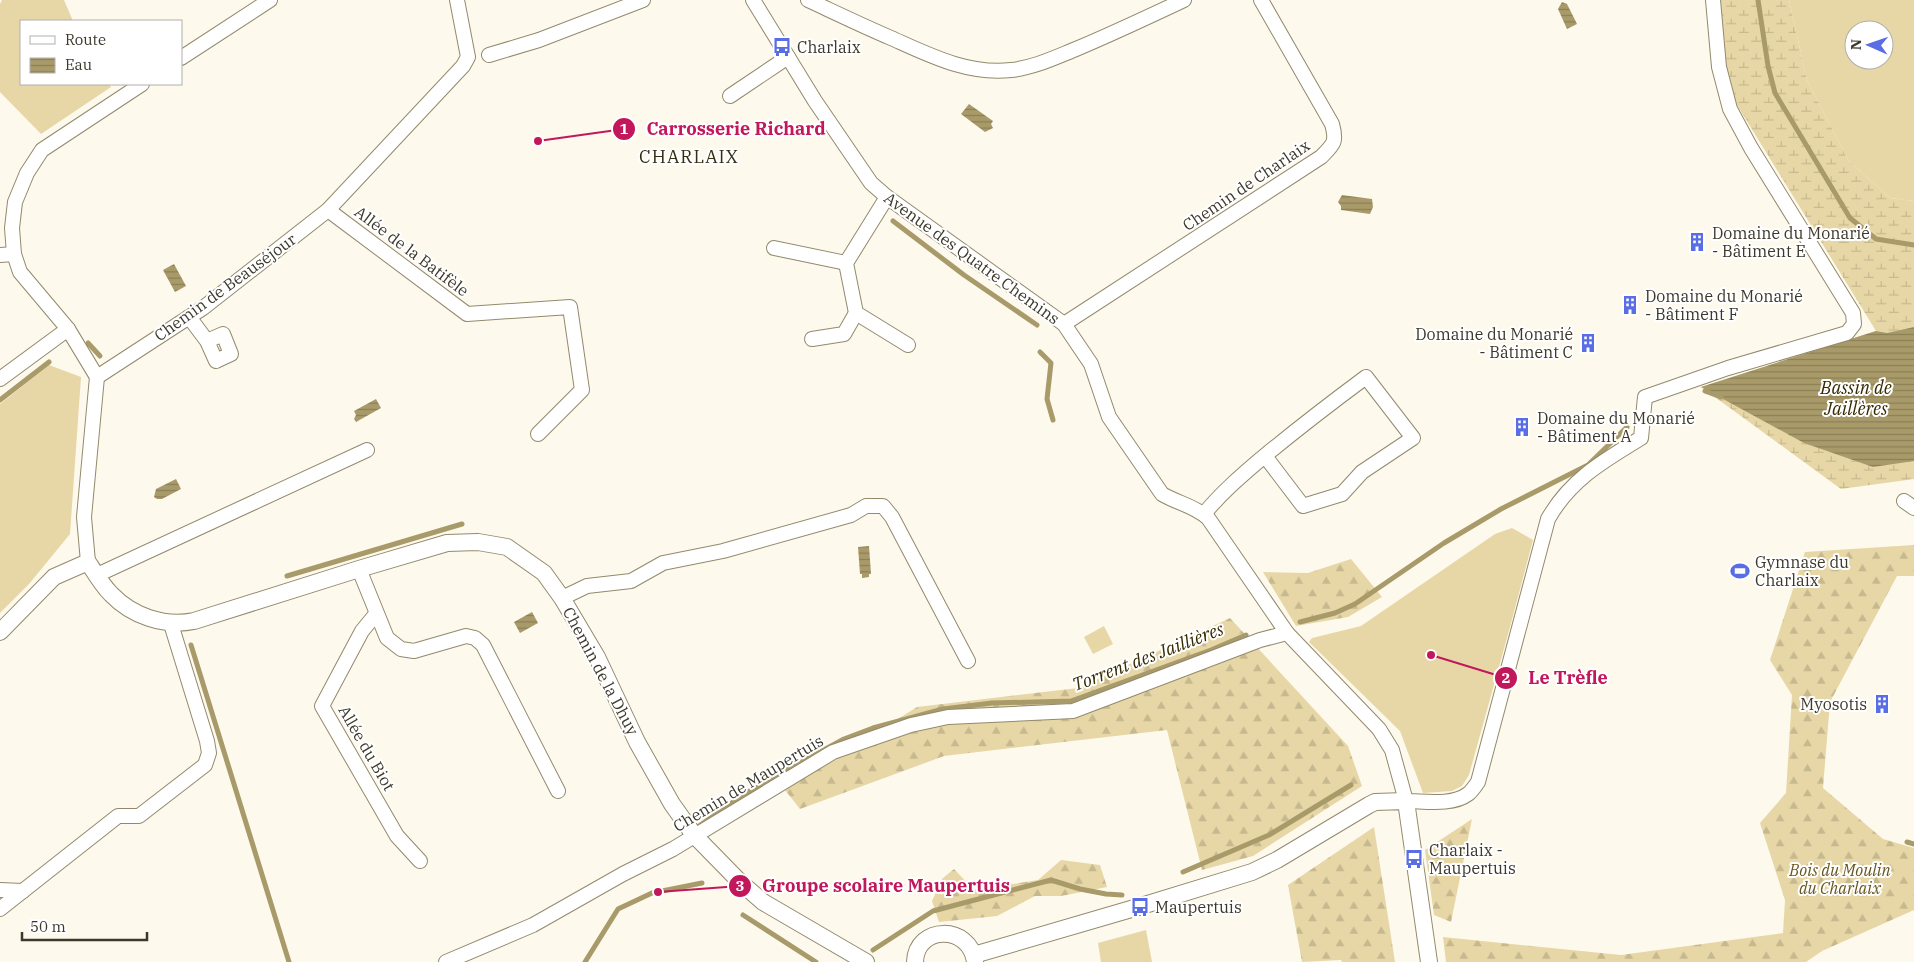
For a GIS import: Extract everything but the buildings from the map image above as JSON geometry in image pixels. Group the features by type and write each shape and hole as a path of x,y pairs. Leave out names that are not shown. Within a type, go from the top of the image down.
{"street":[{"path":"182,57 270,0"},
{"name":"Chemin de Beauséjour","path":"97,377 189,317 328,210 436,96 468,57 458,0"},
{"path":"489,55 539,40 643,0"},
{"path":"808,0 944,61 974,70 992,71 1013,70 1055,58 1184,0"},
{"name":"Chemin de Charlaix","path":"1064,324 1257,200 1321,157 1332,147 1336,139 1332,124 1261,0"},
{"path":"915,962 918,948 926,939 937,934 960,937 968,944 975,958 1252,872 1277,860 1375,802 1460,799 1470,793 1478,782 1544,531 1548,518 1558,500 1575,483 1641,438 1645,397 1728,368 1847,332 1854,324 1853,313 1751,148 1730,108 1719,67 1712,0"},
{"name":"Avenue des Quatre Chemins","path":"756,1 815,102 870,183 1064,324 1091,364 1109,416 1162,494 1196,508 1204,514 1287,632 1379,729 1392,750 1406,800 1429,962"},
{"path":"730,96 788,57"},
{"path":"92,569 84,517 97,377 68,329 20,272 14,254 12,228 15,202 27,172 42,150 140,85"},
{"path":"812,339 844,334 856,313 846,263 887,197"},
{"name":"Allée de la Batifèle","path":"328,210 467,314 570,307 582,390 538,434"},
{"path":"774,248 846,263"},
{"path":"0,255 14,254"},
{"path":"856,313 908,345"},
{"path":"189,317 208,341"},
{"path":"0,379 68,329"},
{"path":"1204,514 1222,492 1265,456 1308,420 1366,377 1413,438 1362,472 1342,494 1303,506 1265,456"},
{"path":"0,632 54,577 92,569 367,450"},
{"path":"562,598 587,586 631,581 663,563 724,552 851,515 866,506 882,506 892,517 968,661"},
{"name":"Chemin de la Dhuy","path":"92,569 111,595 134,612 171,624 194,621 447,543 478,542 507,547 544,573 562,598 597,657 659,781 672,804 694,835 740,882 763,902 866,962"},
{"path":"359,569 386,638 401,649 414,651 466,636 475,638 482,645 558,791"},
{"name":"Allée du Biot","path":"376,614 362,631 322,706 397,836 420,861"},
{"path":"0,909 118,816 139,816 205,765 209,753 207,741 171,624"},
{"name":"Chemin de Maupertuis","path":"446,962 533,925 623,874 673,849 833,752 911,725 948,717 1073,711 1260,640 1287,632"},
{"path":"0,890 23,891"}],"green space":[{"path":"2,0 64,0 73,20 20,20 20,85 110,85 111,87 41,134 0,92 0,4"},
{"path":"1714,0 1789,0 1807,80 1848,160 1890,198 1914,201 1914,479 1841,489 1701,387 1876,331 1729,92"},
{"path":"1789,0 1914,0 1914,201 1890,198 1848,160 1807,80"},
{"path":"49,365 81,377 70,534 29,584 0,613 0,404"},
{"path":"1512,528 1533,540 1469,775 1462,786 1452,791 1423,793 1400,731 1309,642 1312,638 1361,626 1495,534"},
{"name":"Bois du Moulin du Charlaix","path":"1914,545 1914,576 1897,576 1830,702 1823,788 1883,839 1914,848 1914,910 1822,951 1806,962 1446,962 1443,937 1621,955 1783,933 1785,900 1760,823 1786,793 1792,695 1770,660 1805,552"},
{"path":"1351,559 1382,597 1348,617 1296,626 1263,572 1308,573"},
{"path":"1230,618 1348,746 1362,786 1253,856 1202,870 1167,730 944,756 800,809 785,790 917,707 1078,688"},
{"path":"1104,626 1113,644 1093,654 1084,637"},
{"path":"1472,819 1451,922 1434,915 1425,850"},
{"path":"1374,827 1395,962 1342,962 1341,960 1302,962 1288,885"},
{"path":"1061,860 1100,865 1107,887 1061,896 1035,896 997,916 939,922 932,901 943,878 954,869 974,890 1038,880"},
{"path":"1146,930 1152,962 1101,962 1098,943"}],"water":[{"path":"1562,2 1567,4 1577,24 1567,29 1558,9"},
{"path":"969,104 993,121 991,124 993,128 985,132 961,114"},
{"path":"1342,195 1372,199 1373,207 1370,214 1341,210 1338,202"},
{"path":"174,264 186,286 175,292 163,270"},
{"name":"Bassin de Jaillères","path":"1914,327 1914,461 1873,467 1804,443 1701,387 1876,331 1887,333"},
{"path":"376,399 381,408 356,422 354,411"},
{"path":"176,479 181,489 162,499 154,497 156,489"},
{"path":"869,546 871,574 869,574 869,577 862,578 858,547"},
{"path":"532,612 538,623 520,633 514,622"}],"waterway":[{"path":"1758,0 1768,66 1775,93 1850,218 1876,239 1914,245"},
{"path":"893,221 964,275 1037,325"},
{"path":"88,343 100,356"},
{"path":"1040,352 1051,363 1047,399 1053,420"},
{"path":"0,400 49,362"},
{"name":"Torrent des Jaillières","path":"1705,391 1721,397"},
{"path":"1300,622 1335,613 1355,604 1444,543 1501,509 1588,465 1627,427"},
{"path":"287,576 462,524"},
{"name":"Torrent des Jaillières","path":"699,826 743,795 772,778 844,739 873,728 943,709 992,703 1071,701 1211,650 1246,635"},
{"path":"191,645 289,962"},
{"path":"1183,872 1269,835 1351,785"},
{"path":"1907,842 1914,844"},
{"path":"873,950 933,911 1051,880 1080,889 1122,895"},
{"path":"585,962 618,909 652,893 702,883"},
{"path":"743,915 816,962"}],"place":[{"name":"Charlaix","path":"782,47"},
{"name":"Carrosserie Richard","path":"538,141"},
{"name":"Domaine du Monarié - Bâtiment E","path":"1697,242"},
{"name":"Domaine du Monarié - Bâtiment F","path":"1630,305"},
{"name":"Domaine du Monarié - Bâtiment C","path":"1588,343"},
{"name":"Domaine du Monarié - Bâtiment A","path":"1522,427"},
{"name":"Gymnase du Charlaix","path":"1740,571"},
{"name":"Le Trèfle","path":"1431,655"},
{"name":"Myosotis","path":"1882,704"},
{"name":"Charlaix - Maupertuis","path":"1414,859"},
{"name":"Groupe scolaire Maupertuis","path":"658,892"},
{"name":"Maupertuis","path":"1140,907"}],"district":[{"name":"CHARLAIX","path":"689,157"}]}
